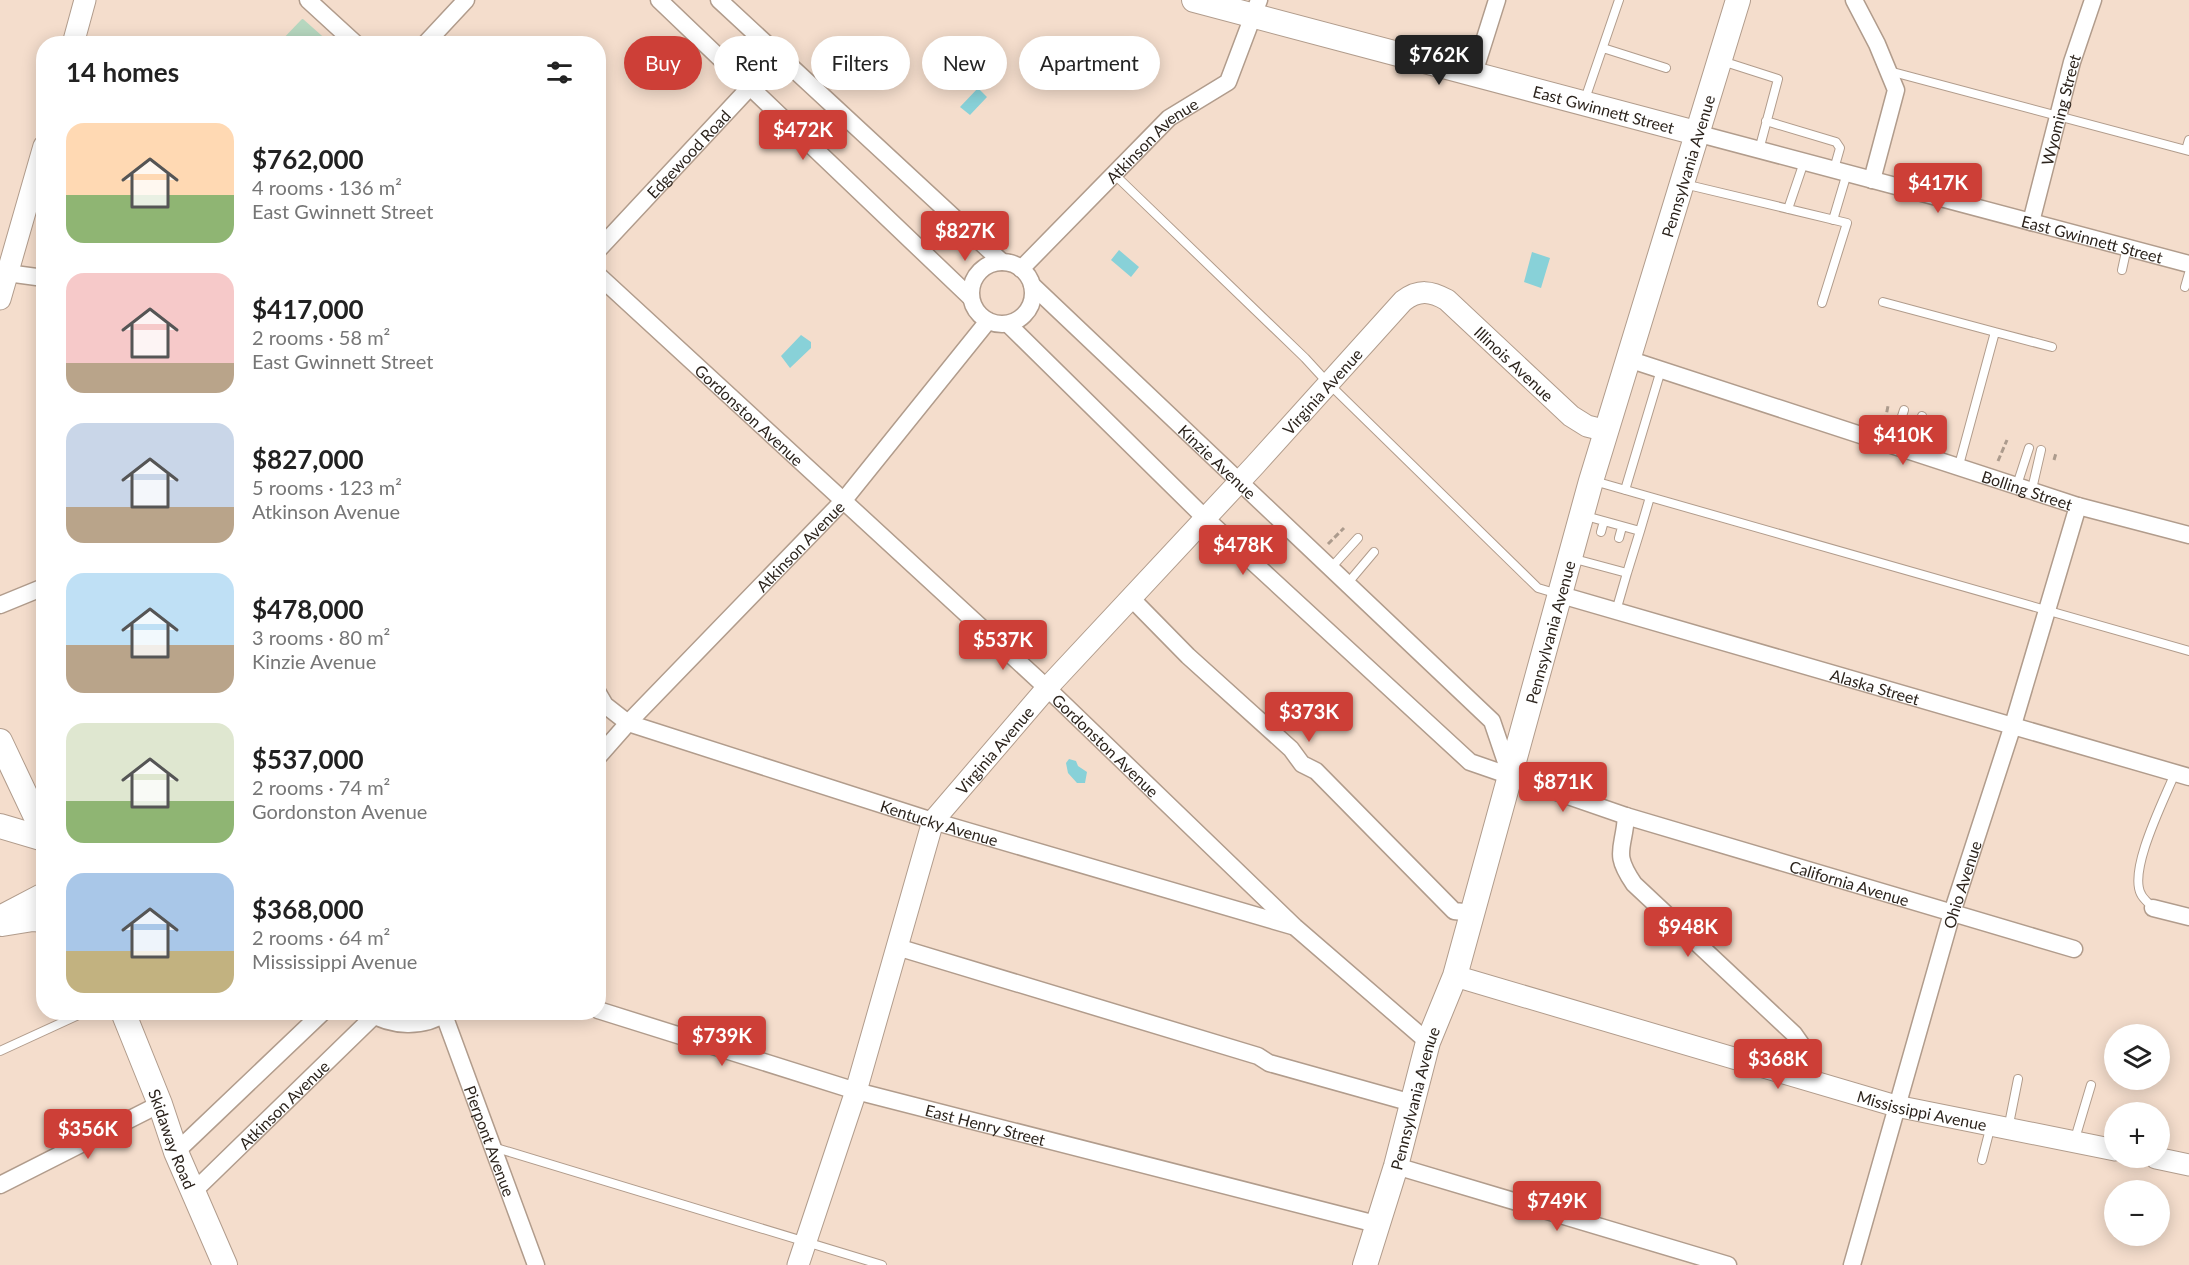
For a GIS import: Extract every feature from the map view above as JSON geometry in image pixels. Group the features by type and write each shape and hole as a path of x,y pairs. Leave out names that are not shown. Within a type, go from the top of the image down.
{"main road":[{"name":"East Gwinnett Street","path":"1194,0 1256,9 1474,73 1695,133"},
{"name":"Pennsylvania Avenue","path":"1365,1265 1396,1166 1428,1042 1455,976 1561,596 1586,560 1593,518 1591,480 1695,133 1738,0"},
{"path":"0,741 36,817"},
{"path":"0,826 36,837"},
{"path":"0,918 36,900"},
{"path":"0,925 36,919"},
{"name":"Skidaway Road","path":"126,1020 160,1104 176,1152 225,1265"}],"street":[{"path":"75,36 85,0"},
{"path":"308,0 347,36"},
{"path":"432,36 466,0"},
{"path":"659,0 714,52"},
{"path":"719,0 756,36"},
{"path":"1474,73 1497,0"},
{"name":"Wyoming Street","path":"2031,222 2059,114 2093,0"},
{"path":"1856,3 1896,90 1872,180"},
{"name":"Atkinson Avenue","path":"1021,269 1169,118 1228,82 1256,9"},
{"path":"799,77 1002,262 1021,269 1032,285 1031,305 1025,314 1008,324"},
{"name":"Edgewood Road","path":"606,241 746,90"},
{"path":"754,90 970,297"},
{"name":"East Gwinnett Street","path":"1695,133 2189,264"},
{"path":"0,299 36,173"},
{"path":"1002,262 982,269 971,286 970,297 973,307 988,321 1008,324 1205,518 1470,762 1626,816 1621,839 1622,866 1634,884 1794,1034 1808,1054 1808,1075 1812,1080"},
{"path":"7,273 36,277"},
{"name":"Gordonston Avenue","path":"606,282 1047,688 1295,927 1428,1042"},
{"name":"Kinzie Avenue","path":"1032,285 1237,483 1492,721 1511,777"},
{"name":"Virginia Avenue","path":"798,1265 856,1091 933,821 1047,688 1403,301 1423,291"},
{"name":"Illinois Avenue","path":"1423,291 1437,294 1447,300 1571,416 1587,426 1607,431"},
{"name":"Atkinson Avenue","path":"606,748 844,500 988,321"},
{"name":"Bolling Street","path":"1628,359 1959,465 2078,506 2189,535"},
{"name":"Ohio Avenue","path":"1852,1265 1952,913 2013,725 2078,506"},
{"path":"0,605 36,590"},
{"name":"Alaska Street","path":"1561,596 2182,775"},
{"path":"1131,598 1188,656 1292,748 1302,764 1316,771 1454,911 1473,912"},
{"name":"Kentucky Avenue","path":"606,706 628,723 933,821 1295,927"},
{"name":"California Avenue","path":"1626,816 2074,949"},
{"path":"2153,908 2189,917"},
{"path":"897,947 1258,1056 1269,1063 1412,1103"},
{"name":"Mississippi Avenue","path":"1455,976 1896,1106 2104,1148"},
{"name":"East Henry Street","path":"606,1013 856,1091 1376,1224"},
{"path":"176,1152 314,1020"},
{"name":"Atkinson Avenue","path":"193,1192 365,1020"},
{"path":"389,1020 401,1024 424,1023 431,1020"},
{"name":"Pierpont Avenue","path":"448,1020 536,1265"},
{"path":"0,1185 160,1104"},
{"path":"2170,1161 2189,1164"},
{"path":"1396,1166 1728,1265"}],"lane":[{"path":"1584,103 1619,0"},
{"path":"1603,48 1666,68"},
{"path":"1719,60 1778,79 1759,150"},
{"path":"1888,71 2059,114 2187,151 2189,140"},
{"path":"1767,121 1836,142 1840,148 1841,171 1833,220"},
{"path":"1788,209 1804,162"},
{"path":"1114,174 1538,588 1561,596"},
{"path":"1681,183 1847,223 1822,303"},
{"path":"2122,270 2127,247"},
{"path":"2185,287 2189,273"},
{"path":"1883,302 2052,347"},
{"path":"1959,465 1995,333"},
{"path":"1625,490 1661,370"},
{"path":"1893,444 1904,410"},
{"path":"1912,450 1922,416"},
{"path":"2025,487 2029,448"},
{"path":"2025,487 2041,450"},
{"path":"1591,480 2189,651"},
{"path":"1616,611 1650,497"},
{"path":"1593,518 1640,531"},
{"path":"1593,518 1602,532"},
{"path":"1619,538 1622,526"},
{"path":"1330,569 1358,538"},
{"path":"1347,585 1374,552"},
{"path":"1586,560 1611,566 1627,573"},
{"path":"2153,908 2140,893 2139,878 2147,839 2182,775"},
{"path":"0,1051 68,1020"},
{"path":"1983,1160 2018,1080"},
{"path":"2074,1142 2091,1085"},
{"path":"493,1147 882,1265"}],"path":[{"path":"1992,477 2007,440"}],"green space":[{"path":"303,19 322,36 286,36"}],"water":[{"path":"976,90 980,90 987,97 970,115 960,107"},
{"path":"1119,250 1139,267 1131,277 1111,260"},
{"path":"1532,252 1550,258 1541,288 1524,282"},
{"path":"801,335 811,342 811,348 790,368 781,356"},
{"path":"1069,759 1076,761 1078,766 1087,772 1085,783 1077,783 1068,773 1066,763"}]}
